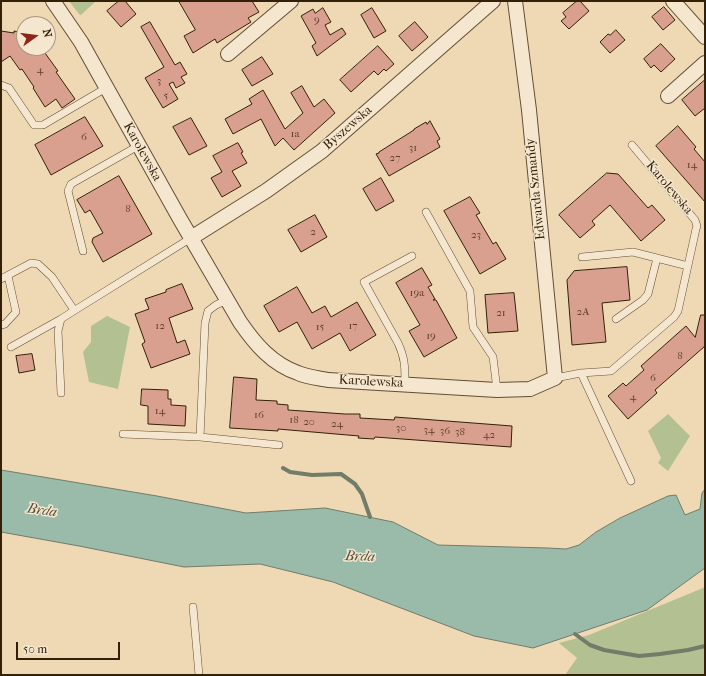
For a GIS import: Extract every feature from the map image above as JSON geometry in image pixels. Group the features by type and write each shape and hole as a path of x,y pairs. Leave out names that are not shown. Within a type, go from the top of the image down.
{"street":[{"name":"Karolewska","path":"53,1 81,42 138,146 227,300 256,344 277,362 292,371 328,380 497,390 530,389 555,378"},
{"path":"228,54 291,1"},
{"name":"Byszewska","path":"191,238 266,191 322,151 493,1"},
{"name":"Edwarda Szmańdy","path":"515,1 528,110 555,378"},
{"path":"673,1 705,37"},
{"path":"668,96 705,63"}],"lane":[{"path":"1,85 9,88 34,125 43,125 106,88"},
{"name":"Karolewska","path":"555,378 612,370 678,311 696,229 695,220 632,145"},
{"path":"83,251 68,191 71,184 138,146"},
{"path":"426,212 470,291 473,327 493,357 497,390"},
{"path":"11,347 61,320 74,310 191,238"},
{"path":"582,256 633,252 688,266"},
{"path":"405,384 405,363 402,352 364,282 412,256"},
{"path":"616,319 644,300 648,294 657,258"},
{"path":"1,325 5,324 16,312 4,277 31,263 38,264 52,277 74,310"},
{"path":"200,437 205,323 208,311 227,300"},
{"path":"61,320 58,331 61,393"},
{"path":"582,373 631,481"},
{"path":"123,434 200,437 279,445"},
{"path":"193,607 199,675"}],"green space":[{"path":"69,1 96,1 81,15"},
{"path":"107,316 130,327 118,389 89,382 83,352 91,342 91,326"},
{"path":"668,414 690,436 668,471 658,463 661,458 648,431"},
{"path":"705,586 705,675 565,675 577,658 559,643 589,635"}],"water":[{"name":"Brda","path":"1,470 157,496 246,513 325,508 393,522 438,545 566,549 579,545 596,532 620,518 668,496 676,495 685,515 700,509 702,493 705,489 705,568 647,610 533,648 474,636 333,582 260,564 184,567 1,532"}],"building":[{"path":"119,1 125,1 136,14 121,27 107,11"},
{"path":"179,1 252,1 259,12 248,18 251,22 217,43 215,39 193,53 184,36 195,30"},
{"path":"577,1 580,1 589,11 569,29 561,21 566,17 563,13"},
{"path":"664,7 675,20 663,30 652,17"},
{"path":"323,8 331,22 325,25 330,35 342,28 346,34 317,56 312,46 316,43 301,16 313,9 315,13"},
{"path":"372,8 386,31 374,38 361,15"},
{"path":"150,22 175,65 180,62 187,74 181,77 185,83 176,88 173,82 169,84 178,99 163,108 145,78 164,67 141,27"},
{"path":"415,22 428,37 412,51 399,36"},
{"path":"616,30 625,40 610,53 600,42 608,34 610,35"},
{"path":"1,31 14,33 14,31 16,31 16,56 47,56 58,71 56,72 75,99 62,108 56,99 45,107 22,69 20,70 10,56 1,62"},
{"path":"661,44 675,59 661,72 654,65 651,68 644,59"},
{"path":"378,46 394,64 386,71 384,69 378,75 374,71 351,92 340,80"},
{"path":"262,57 273,74 252,86 242,70"},
{"path":"705,80 705,108 695,116 682,100"},
{"path":"302,86 314,107 324,99 335,113 294,150 283,138 275,146 261,119 233,134 225,119 252,104 249,99 263,90 285,129 303,113 291,93"},
{"path":"85,117 103,146 51,175 35,145"},
{"path":"191,118 207,146 189,155 173,127"},
{"path":"430,121 440,139 437,141 440,147 389,176 376,154 414,129 426,122 427,124"},
{"path":"678,126 696,147 694,149 705,162 705,202 656,146"},
{"path":"238,143 243,152 241,153 247,163 232,171 241,186 222,197 211,178 222,172 213,156"},
{"path":"607,173 618,174 648,208 652,205 665,220 641,241 610,205 592,221 595,225 580,238 559,215"},
{"path":"119,176 152,234 103,262 92,242 93,238 103,233 90,210 85,213 77,200"},
{"path":"381,178 394,201 376,211 363,189"},
{"path":"470,197 480,213 476,215 493,244 496,242 506,259 480,274 444,211"},
{"path":"315,215 327,237 301,252 288,230"},
{"path":"627,267 630,300 602,303 606,342 572,345 567,280 574,271"},
{"path":"422,268 432,285 428,287 435,299 433,300 436,300 457,338 424,357 409,331 420,325 396,283"},
{"path":"182,284 193,309 169,318 177,343 185,340 190,354 151,368 142,344 145,342 135,314 149,309 145,299 166,292 166,290"},
{"path":"297,287 312,313 325,306 331,317 357,302 376,335 350,351 340,333 312,349 297,322 279,332 264,306"},
{"path":"514,293 518,331 488,333 485,295"},
{"path":"701,315 705,315 705,346 655,390 657,393 628,419 608,396 623,383 626,386 644,370 641,366 686,326 695,337"},
{"path":"32,354 35,370 19,373 16,356"},
{"path":"234,377 257,379 256,400 277,401 277,404 288,405 288,410 360,414 360,418 394,420 395,417 512,426 511,447 375,437 374,439 358,438 359,436 278,429 278,431 230,428"},
{"path":"142,389 168,390 168,399 171,399 171,405 186,406 185,426 148,424 148,406 141,405"}],"waterway":[{"path":"283,468 290,472 312,475 341,474 355,484 362,494 370,517"},
{"path":"575,634 590,645 604,650 639,656 688,650 705,646"}]}
